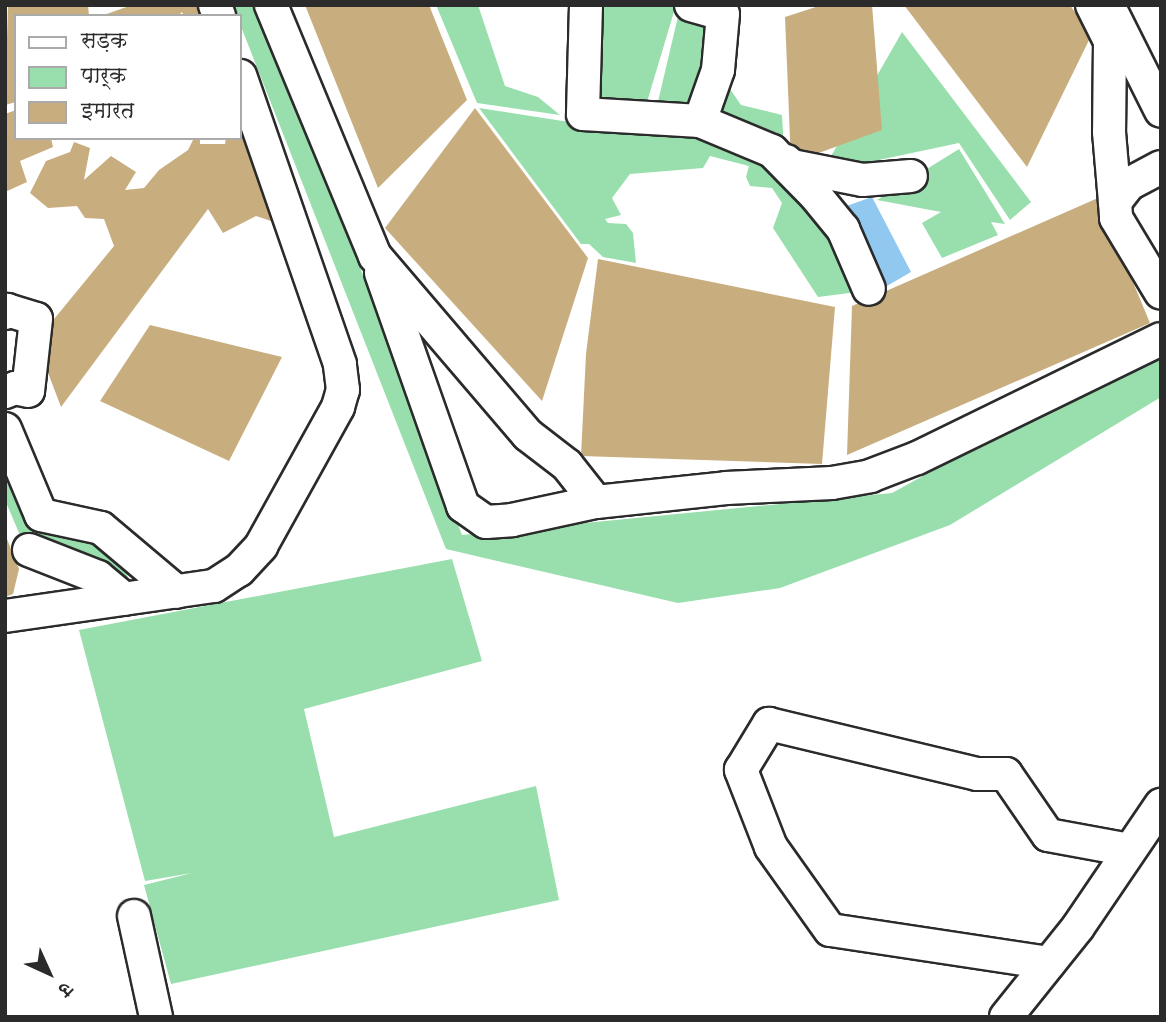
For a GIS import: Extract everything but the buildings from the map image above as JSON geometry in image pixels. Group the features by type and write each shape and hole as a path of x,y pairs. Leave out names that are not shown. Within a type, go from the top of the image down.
{"street":[{"path":"271,5 375,256 463,506 486,522 512,520 596,502 726,488 832,483 870,476 918,458 1161,340"},
{"path":"586,5 583,114 700,121 772,151 792,166 863,180 911,176"},
{"path":"691,5 723,14 718,70 700,121"},
{"path":"1092,5 1110,41 1110,132 1116,218 1161,293"},
{"path":"1108,5 1161,111"},
{"path":"1130,5 1161,65"},
{"path":"5,616 215,586 239,570 261,546 338,407 343,390 332,340 242,82"},
{"path":"772,151 843,229 869,289"},
{"path":"1115,202 1129,184 1161,167"},
{"path":"375,256 528,435 567,465 596,502"},
{"path":"5,313 8,310 36,319 19,336 28,391 15,388 5,392"},
{"path":"5,429 41,515 101,528 177,592"},
{"path":"29,550 98,576 124,599"},
{"path":"1049,963 830,930 771,847 741,770 769,724 977,774 1006,774 1048,835 1130,850"},
{"path":"1006,1017 1078,927 1161,805"},
{"path":"134,916 156,1017"}],"green space":[{"path":"232,5 260,5 462,535 892,493 1161,345 1161,397 950,525 780,588 678,603 446,549 242,29 242,14 236,14"},
{"path":"436,5 478,5 505,86 538,97 560,115 477,103"},
{"path":"591,5 676,5 644,112 586,112"},
{"path":"680,8 718,17 691,116 656,110"},
{"path":"902,32 1031,202 1010,220 959,143 822,172"},
{"path":"721,76 741,105 782,115 784,151 707,115"},
{"path":"479,108 640,133 741,140 814,203 865,291 818,297 773,228 782,203 772,188 750,186 746,177 749,166 710,156 703,168 630,174 612,198 621,215 605,219 608,223 626,224 633,233 636,263 603,257 589,244 581,244"},
{"path":"959,149 1005,224 991,222 998,235 942,258 922,223 941,212 877,200"},
{"path":"5,448 37,524 122,556 128,578 106,563 22,540 5,500"},
{"path":"452,559 482,661 304,709 334,837 536,786 559,900 171,984 144,885 192,873 145,881 79,630"}],"water":[{"path":"872,197 911,272 880,290 838,209"}]}
